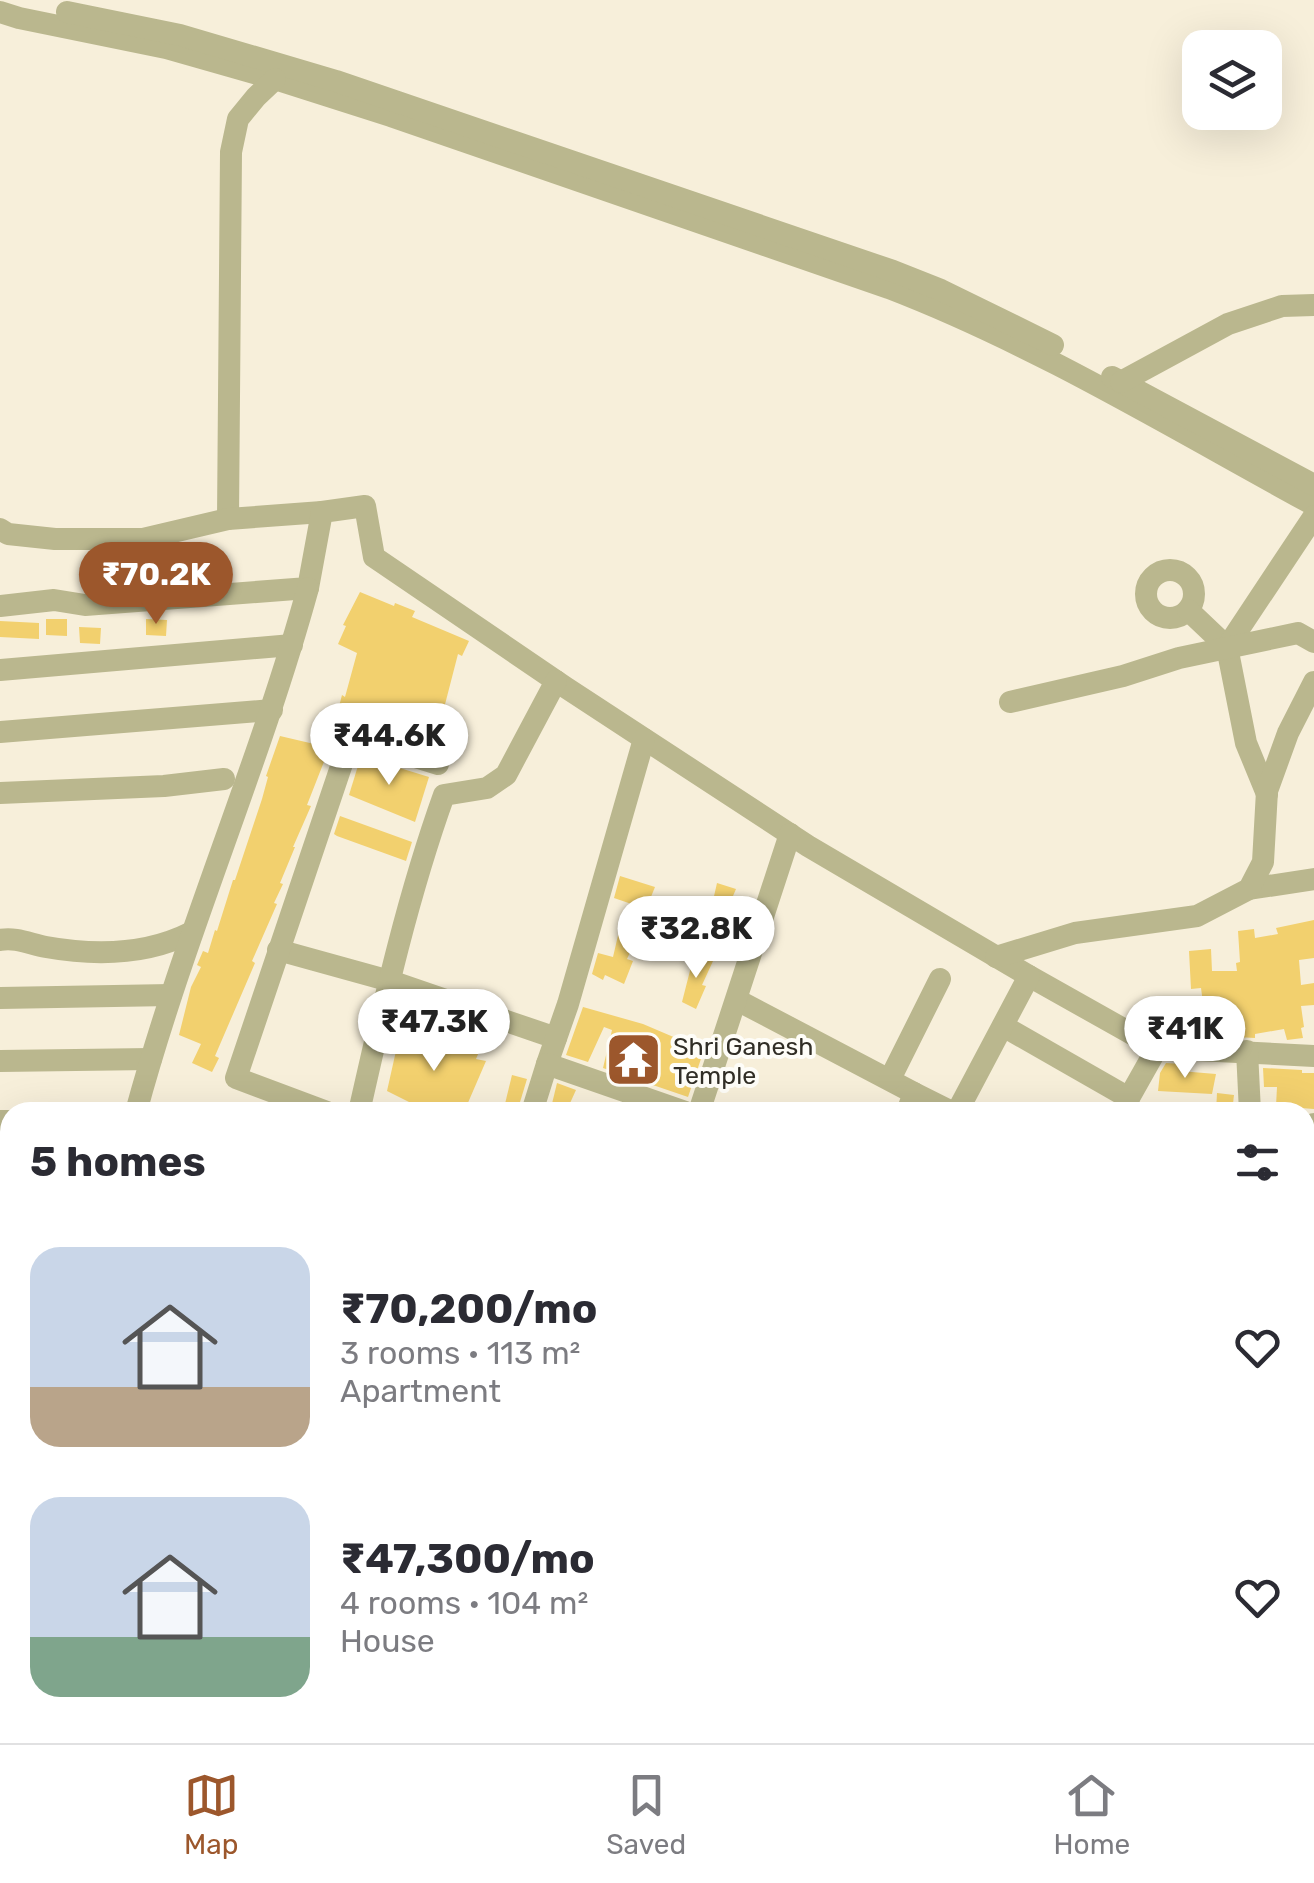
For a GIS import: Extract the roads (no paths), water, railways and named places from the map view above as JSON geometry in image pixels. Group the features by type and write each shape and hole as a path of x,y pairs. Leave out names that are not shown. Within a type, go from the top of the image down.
{"street":[{"path":"10,0 180,35 336,81 893,272 984,310 1314,485"},
{"path":"0,12 68,13 166,48 391,116 812,260 940,308 1033,352 1314,505"},
{"path":"228,519 231,152 238,120 275,80"},
{"path":"1121,382 1228,324 1282,306 1314,306"},
{"path":"0,530 55,538 143,539 228,519 365,506 374,557 790,834 1029,976 1157,1048 1314,1056"},
{"path":"139,1102 192,932 272,710 308,588 322,512"},
{"path":"1227,647 1314,516"},
{"path":"0,606 54,600 84,605 308,588"},
{"path":"1188,610 1227,647 1246,743 1267,794"},
{"path":"1010,702 1227,647 1298,633 1314,642"},
{"path":"0,670 292,645"},
{"path":"361,1102 426,845 444,796 486,788 506,774 556,681"},
{"path":"1249,890 1263,862 1267,794 1288,733 1314,682"},
{"path":"0,732 272,710"},
{"path":"301,1102 236,1078 350,737 438,764"},
{"path":"535,1102 644,739"},
{"path":"0,793 164,786 224,779"},
{"path":"703,1102 790,834"},
{"path":"996,956 1075,932 1197,916 1249,890 1314,879"},
{"path":"0,940 123,952 167,944 192,932"},
{"path":"278,950 390,980 556,1038"},
{"path":"960,1102 1029,976"},
{"path":"890,1078 940,978"},
{"path":"0,998 171,995"},
{"path":"737,1000 890,1078 909,1102"},
{"path":"1003,1026 1120,1102"},
{"path":"1127,1102 1157,1048"},
{"path":"1247,1051 1250,1102"},
{"path":"0,1062 151,1058"},
{"path":"547,1064 656,1102"}],"place":[{"name":"Shri Ganesh Temple","path":"634,1060"}]}
